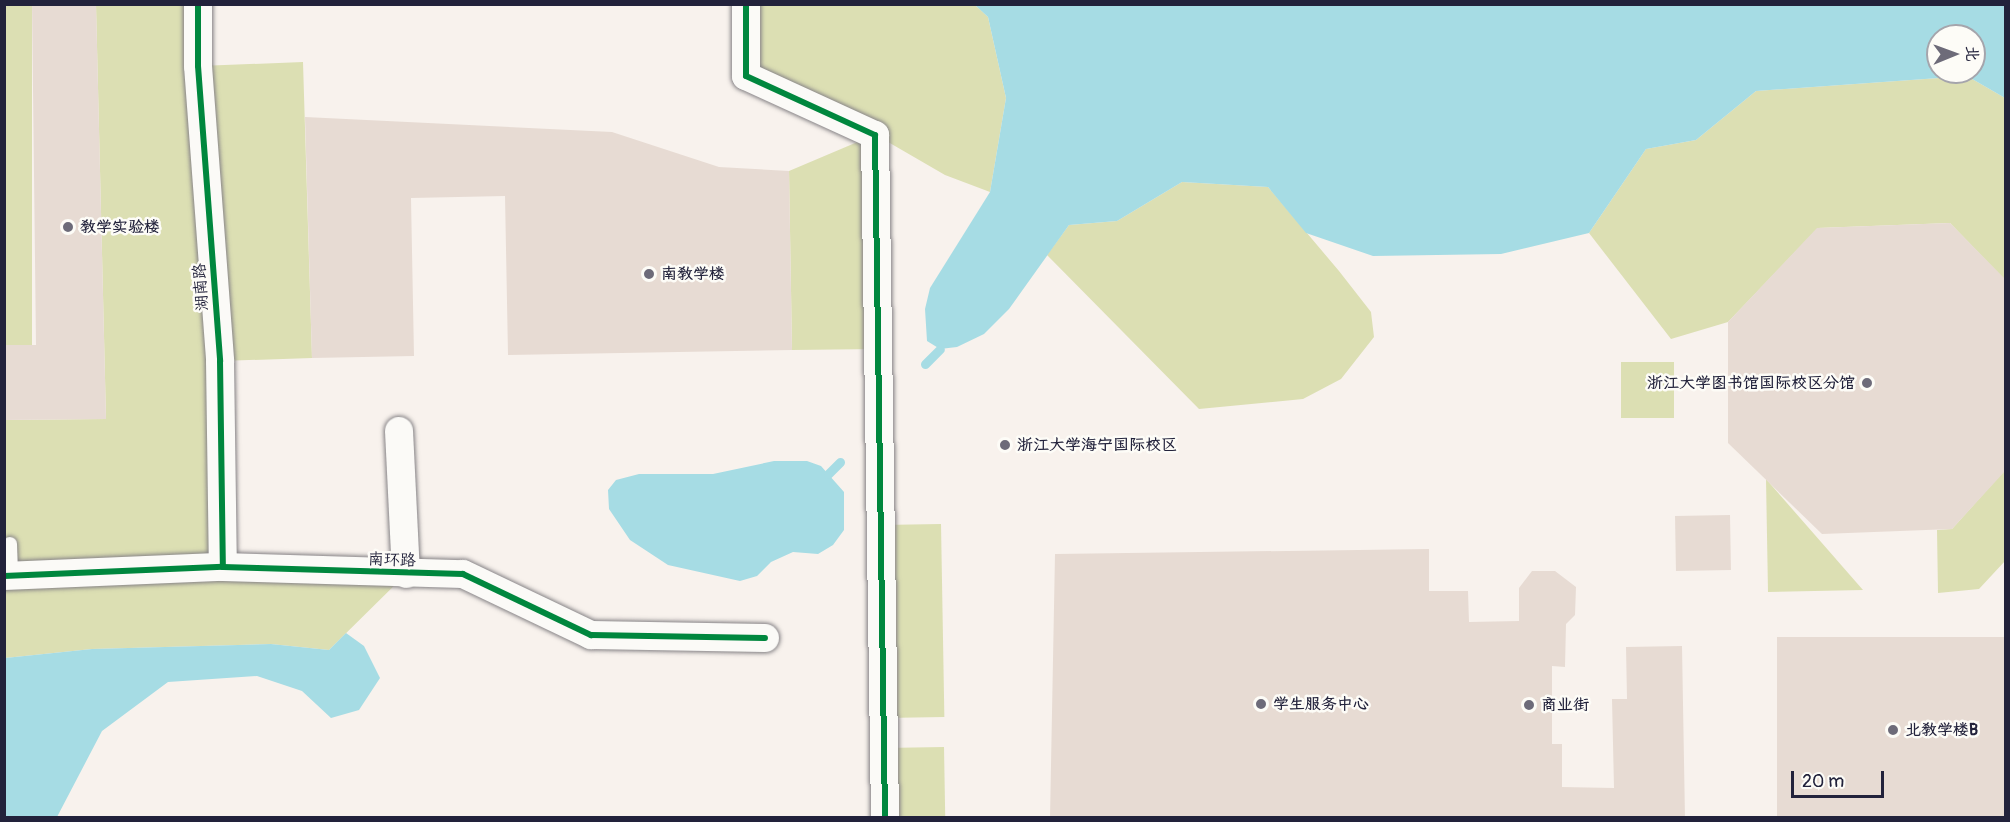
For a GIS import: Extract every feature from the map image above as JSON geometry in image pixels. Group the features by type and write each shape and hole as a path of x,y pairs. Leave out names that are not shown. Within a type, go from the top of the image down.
{"street":[{"name":"湖南路","path":"198,4 198,66 220,361 223,567"},
{"path":"746,4 746,76 875,135 885,818"},
{"name":"南环路","path":"399,431 406,574"},
{"name":"南环路","path":"8,576 223,567 463,574 591,635 765,638"}],"lane":[{"path":"8,576 10,544"}],"green space":[{"path":"4,5 32,5 32,345 4,345"},
{"path":"96,5 198,5 199,66 303,62 312,358 220,361 223,567 406,574 329,650 271,644 92,649 5,658 4,420 106,419"},
{"path":"746,5 975,5 988,17 1006,98 990,192 945,175 876,135 879,349 792,350 789,171 874,135 746,76"},
{"path":"1926,79 1926,84 1981,84 2005,98 2005,280 1950,223 1818,228 1728,322 1671,339 1589,233 1646,149 1696,140 1756,91"},
{"path":"1182,182 1268,187 1339,271 1371,312 1374,337 1341,379 1303,399 1199,409 1047,255 1069,225 1117,221"},
{"path":"1621,362 1674,362 1674,418 1621,418"},
{"path":"2005,470 2005,561 1979,589 1938,593 1937,530 1952,529"},
{"path":"1766,479 1863,590 1768,592"},
{"path":"941,524 944,717 884,718 881,525"},
{"path":"944,747 945,817 885,818 884,748"}],"water":[{"path":"975,5 2005,5 2005,98 1981,84 1986,84 1986,24 1926,24 1926,79 1756,91 1696,140 1646,149 1589,233 1501,254 1373,256 1306,233 1268,187 1182,182 1117,221 1069,225 1009,309 984,334 957,347 940,349 927,341 925,309 930,288 990,192 1006,98 988,17"},
{"path":"774,461 807,461 821,466 844,492 844,530 833,545 818,554 793,552 771,562 757,576 740,581 668,565 630,540 609,509 608,490 616,480 639,474 713,474"},
{"path":"346,633 364,646 380,678 359,710 331,718 302,691 257,676 168,682 102,731 57,817 5,817 5,658 92,649 271,644 329,650"}],"building":[{"name":"教学实验楼","path":"32,4 96,4 106,419 4,420 4,345 36,345"},
{"name":"南教学楼","path":"305,117 612,132 719,167 789,171 792,350 508,355 505,196 411,198 414,356 312,358"},
{"name":"浙江大学图书馆国际校区分馆","path":"1950,223 2006,280 2006,470 1952,529 1822,534 1728,443 1728,322 1817,228"},
{"path":"1730,515 1731,570 1676,571 1675,516"},
{"name":"学生服务中心","path":"1429,549 1429,591 1468,591 1469,622 1519,621 1519,588 1532,571 1555,571 1576,587 1575,615 1566,624 1565,667 1552,666 1552,744 1562,744 1562,787 1614,788 1612,699 1627,699 1626,647 1682,646 1685,818 1050,818 1055,554"},
{"name":"北教学楼B","path":"1777,637 2006,637 2006,818 1777,818"}],"waterway":[{"path":"925,364 940,349"},
{"path":"828,474 840,462"}],"cycle path":[{"path":"198,4 198,66 220,361 223,567"},
{"path":"746,4 746,76 875,135 885,818"},
{"path":"4,576 223,567 463,574 591,635 765,638"}],"place":[{"name":"教学实验楼","path":"68,227"},
{"name":"南教学楼","path":"649,274"},
{"name":"浙江大学图书馆国际校区分馆","path":"1867,383"},
{"name":"浙江大学海宁国际校区","path":"1005,445"},
{"name":"学生服务中心","path":"1261,704"},
{"name":"商业街","path":"1529,705"},
{"name":"北教学楼B","path":"1893,730"}]}
